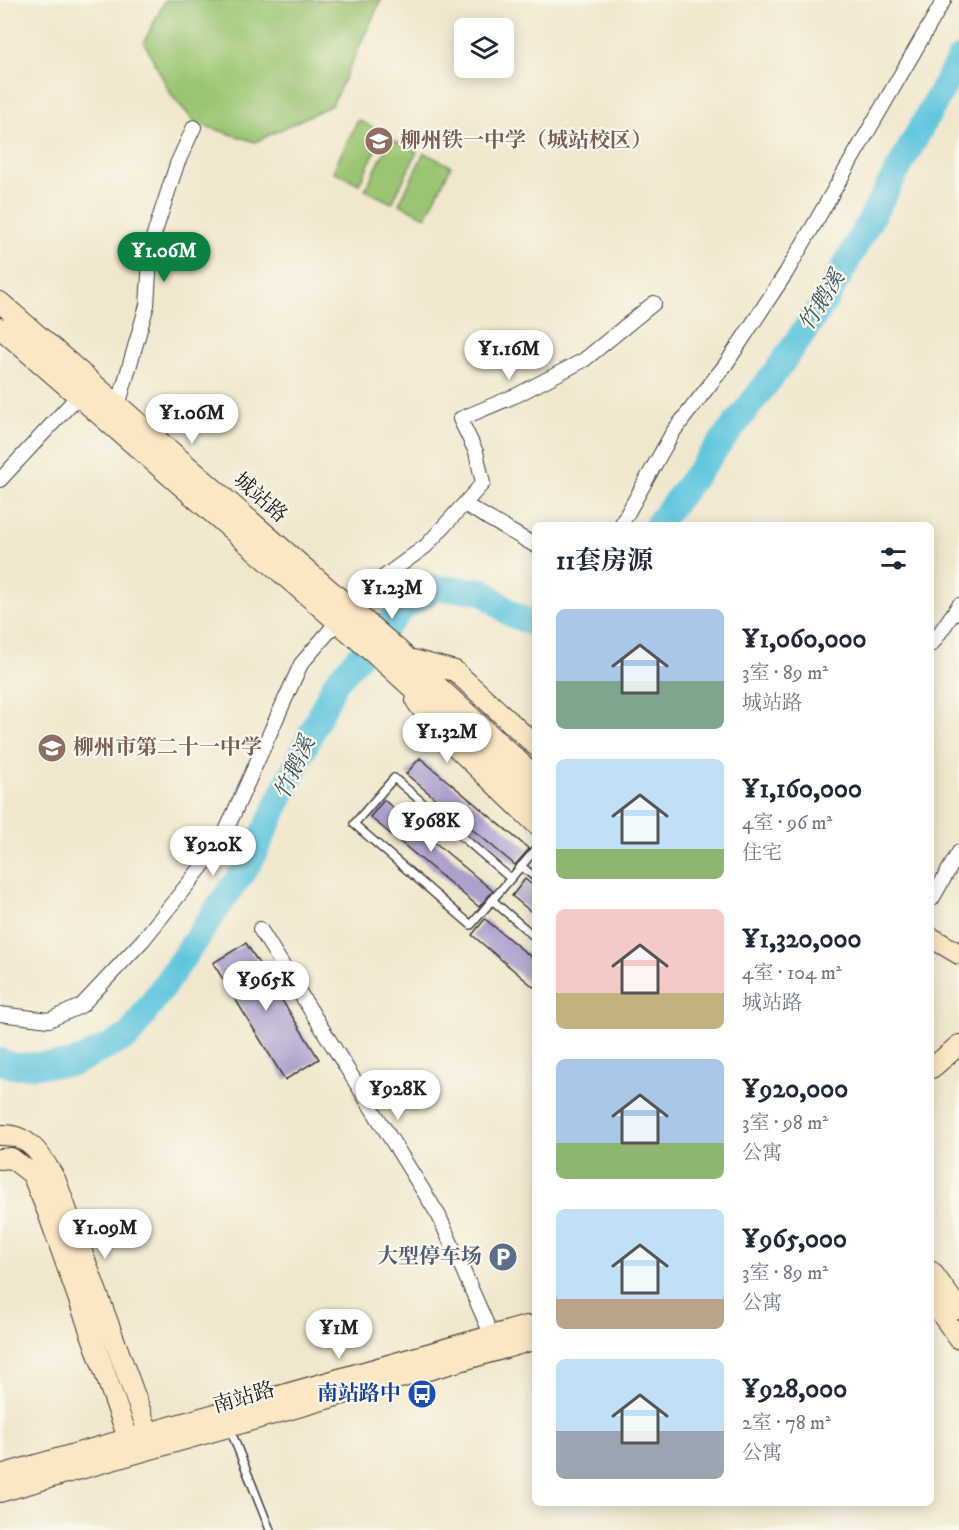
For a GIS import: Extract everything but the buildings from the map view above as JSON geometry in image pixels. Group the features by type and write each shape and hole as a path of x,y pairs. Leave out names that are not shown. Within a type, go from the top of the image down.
{"main road":[{"name":"城站路","path":"0,302 112,413 398,662 466,711 532,773"},
{"name":"城站路","path":"0,328 78,396 112,413"},
{"name":"城站路","path":"398,662 459,730 532,798"},
{"name":"城站路","path":"398,662 455,671 532,742"},
{"name":"城站路","path":"398,662 433,725 532,820"},
{"path":"934,939 959,954"},
{"path":"934,1066 959,1045"},
{"path":"0,1135 12,1135 29,1143 40,1153 56,1181 152,1440"},
{"path":"0,1159 11,1158 32,1174 131,1447"},
{"path":"934,1275 959,1309"},
{"path":"934,1304 959,1339"},
{"name":"南站路","path":"0,1492 152,1440 492,1336 532,1326"},
{"name":"南站路","path":"152,1440 229,1427 532,1340"},
{"name":"南站路","path":"0,1475 131,1447"}],"street":[{"path":"623,522 673,432 726,364 786,273 944,0"},
{"path":"112,413 147,304 151,244 177,164 194,127"},
{"path":"0,1014 49,1020 81,1006 143,940 220,844 301,664 348,619 366,590 426,546 483,483 476,452 460,419 517,395 584,360 654,303"},
{"path":"0,480 78,396"},
{"path":"464,504 532,544"},
{"path":"934,641 959,605"},
{"path":"934,896 959,852"},
{"path":"260,929 439,1216 492,1336"}],"lane":[{"path":"510,878 394,778 354,824 471,925 532,854"},
{"path":"521,866 532,875"},
{"path":"492,900 532,935"},
{"path":"229,1427 270,1530"}],"green space":[{"path":"165,0 381,0 332,105 255,142 196,123 172,96 144,42"},
{"path":"358,120 384,133 359,184 333,171"},
{"path":"391,139 417,152 392,203 365,190"},
{"path":"424,153 451,166 426,217 399,204"}],"waterway":[{"name":"竹鹅溪","path":"659,522 777,370 827,298 959,59"},
{"name":"竹鹅溪","path":"0,1061 13,1066 72,1064 129,1036 251,860 335,683 404,607 436,588 483,591 509,613 532,623"}],"place":[{"name":"柳州铁一中学（城站校区）","path":"379,141"},
{"name":"柳州市第二十一中学","path":"52,748"},
{"name":"大型停车场","path":"503,1257"},
{"name":"南站路中","path":"422,1394"}]}
